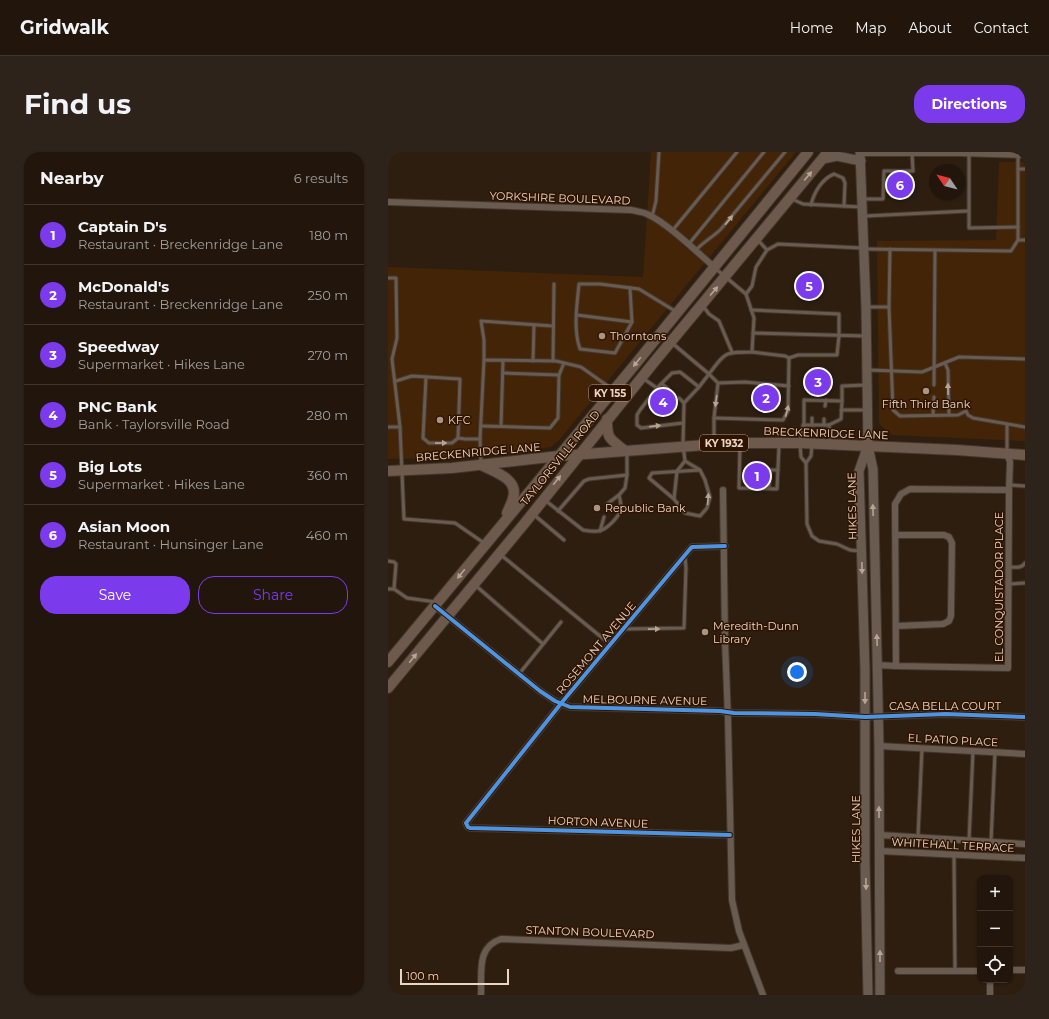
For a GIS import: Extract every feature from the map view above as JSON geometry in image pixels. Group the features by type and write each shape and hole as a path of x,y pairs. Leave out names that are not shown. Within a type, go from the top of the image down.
{"main road":[{"name":"TAYLORSVILLE ROAD","path":"388,662 808,152"},
{"name":"TAYLORSVILLE ROAD","path":"388,688 670,342 726,277 826,155"},
{"path":"826,155 861,155"},
{"name":"HIKES LANE","path":"861,155 866,307 868,446 873,469 879,746 880,995"},
{"path":"607,419 607,433 612,441 625,450"},
{"name":"BRECKENRIDGE LANE","path":"388,471 481,465 578,454 683,445 740,442 830,444 1025,455"},
{"name":"HIKES LANE","path":"868,446 859,471 865,717 865,853 868,995"},
{"path":"481,465 505,477 512,484 514,490 513,499 501,526"}],"street":[{"path":"861,155 958,152 1025,155"},
{"name":"YORKSHIRE BOULEVARD","path":"388,202 631,210 647,214 652,217 688,244 713,266"},
{"name":"EL CONQUISTADOR PLACE","path":"877,665 1008,668 1010,462 1007,453"},
{"path":"896,666 895,504 901,494 905,491 915,489 1009,488"},
{"path":"723,490 725,546 725,641 732,900 734,914 744,945 763,995"},
{"path":"896,535 944,535 949,537 952,543 951,616 949,621 943,624 896,626"},
{"name":"ROSEMONT AVENUE","path":"467,825 466,823 469,819 561,704 692,546 725,546"},
{"name":"MELBOURNE AVENUE","path":"436,604 447,616 518,674 561,704 576,708 865,717"},
{"name":"CASA BELLA COURT","path":"865,717 946,714 1025,717"},
{"name":"EL PATIO PLACE","path":"879,746 1025,754"},
{"name":"HORTON AVENUE","path":"467,825 470,828 730,835"},
{"path":"880,835 1025,844"},
{"name":"WHITEHALL TERRACE","path":"880,851 1025,858"},
{"name":"STANTON BOULEVARD","path":"481,995 483,953 490,944 501,939 731,948 744,945"},
{"path":"1013,970 1025,970"},
{"path":"898,971 977,971"},
{"path":"990,983 990,995"}],"lane":[{"path":"652,217 656,201 658,152"},
{"path":"672,232 737,152"},
{"path":"688,244 764,152"},
{"path":"695,251 700,245 712,238 721,229 785,152"},
{"path":"863,208 883,199 884,171 913,172 912,153"},
{"path":"969,153 969,228 1018,227"},
{"path":"746,294 752,286 756,267 767,250 778,244 890,249 1011,251 1018,240 1018,169 1015,154"},
{"path":"1018,169 1025,169"},
{"path":"811,204 814,195 827,177 834,174 843,178 845,183 844,206"},
{"path":"790,198 803,204 863,208 968,211"},
{"path":"757,238 767,250"},
{"path":"1018,240 1025,240"},
{"path":"890,249 889,308 893,410 900,416 958,415 966,411 968,415 973,418 1025,427"},
{"path":"934,385 935,250"},
{"path":"713,266 746,294 754,318 752,352"},
{"path":"388,278 396,278 398,338 392,359 396,381 400,427 404,519 454,523 486,544"},
{"path":"553,361 552,326 554,284"},
{"path":"630,288 632,322 615,353 580,349 577,341 579,284 600,284 639,289 677,312"},
{"path":"702,305 709,314 719,320 732,352"},
{"path":"866,307 889,308"},
{"path":"674,499 677,471 685,461 683,445 684,403 699,387 723,356 732,352 752,352 785,356 789,358 798,354 837,355 839,314 751,310"},
{"path":"577,315 632,322"},
{"path":"481,465 480,439 484,340 481,321 552,326"},
{"path":"533,361 534,325"},
{"path":"753,333 866,336"},
{"path":"670,342 709,374 718,384 714,418 714,444"},
{"path":"866,370 922,372 959,357 1025,359"},
{"path":"714,418 784,420 788,412 789,358"},
{"path":"484,360 553,361 564,363 581,367 613,390"},
{"path":"501,426 503,361"},
{"path":"481,426 550,428 558,418 559,375 564,363"},
{"path":"945,363 948,370 949,415"},
{"path":"683,422 641,428 638,427 637,415 657,388 672,374 680,372 699,387"},
{"path":"503,373 559,375"},
{"path":"396,381 412,376 460,379 458,438"},
{"path":"426,377 423,438 429,443 452,443 458,438 480,439"},
{"path":"642,377 657,388"},
{"path":"718,384 745,382 789,386"},
{"path":"662,384 668,389"},
{"path":"803,425 829,425 841,419 842,386 867,385"},
{"path":"934,397 934,415"},
{"path":"679,398 684,403"},
{"path":"806,463 801,457 800,443 803,425 804,400 842,400"},
{"path":"813,406 814,400"},
{"path":"825,406 826,400"},
{"path":"842,410 867,410"},
{"path":"812,418 812,425"},
{"path":"824,419 824,425"},
{"path":"829,425 830,444"},
{"path":"1007,425 1007,453"},
{"path":"388,427 400,427"},
{"path":"740,442 739,488 777,489 779,443"},
{"path":"812,444 811,456 806,463 807,524 812,536 819,540 837,544 850,550 862,552"},
{"path":"607,504 619,495 625,488 628,475 625,450"},
{"path":"685,461 700,470 705,480 710,497 707,508 700,516 685,513 674,499 649,478 652,473 700,470"},
{"path":"769,488 770,470 778,470"},
{"path":"558,511 584,481 589,479 628,475"},
{"path":"1009,488 1025,486"},
{"path":"543,499 583,530 590,532 600,531 613,522 619,515 621,507 619,495"},
{"path":"532,513 564,540"},
{"path":"600,531 604,517"},
{"path":"499,553 611,645"},
{"path":"624,629 684,628 686,568 684,555"},
{"path":"388,561 396,564 394,589"},
{"path":"1009,567 1020,568 1025,564"},
{"path":"1009,584 1025,583"},
{"path":"473,584 543,644"},
{"path":"388,589 394,589 407,598 436,604"},
{"path":"518,674 561,622"},
{"path":"918,837 922,748"},
{"path":"969,840 973,751"},
{"path":"991,842 995,752"},
{"path":"954,855 955,971"}],"shaded area":[{"path":"651,152 796,152 560,439 551,447 523,452 444,458 388,459 388,267 643,277"},
{"path":"999,162 1025,162 1025,441 892,435 879,424 877,241 996,240"}],"cycle path":[{"path":"725,546 692,547 690,549 563,701 466,823 470,828 730,835"},
{"path":"435,606 540,691 555,701 570,707 720,711 734,713 815,714 865,717 946,714 1025,717"}],"place":[{"name":"Asian Moon","path":"900,185"},
{"name":"Big Lots","path":"809,286"},
{"name":"Thorntons","path":"602,336"},
{"name":"Speedway","path":"818,382"},
{"name":"Fifth Third Bank","path":"926,391"},
{"name":"McDonald's","path":"766,398"},
{"name":"PNC Bank","path":"663,402"},
{"name":"KFC","path":"440,420"},
{"name":"Captain D's","path":"757,476"},
{"name":"Republic Bank","path":"597,508"},
{"name":"Meredith-Dunn Library","path":"705,632"}]}
